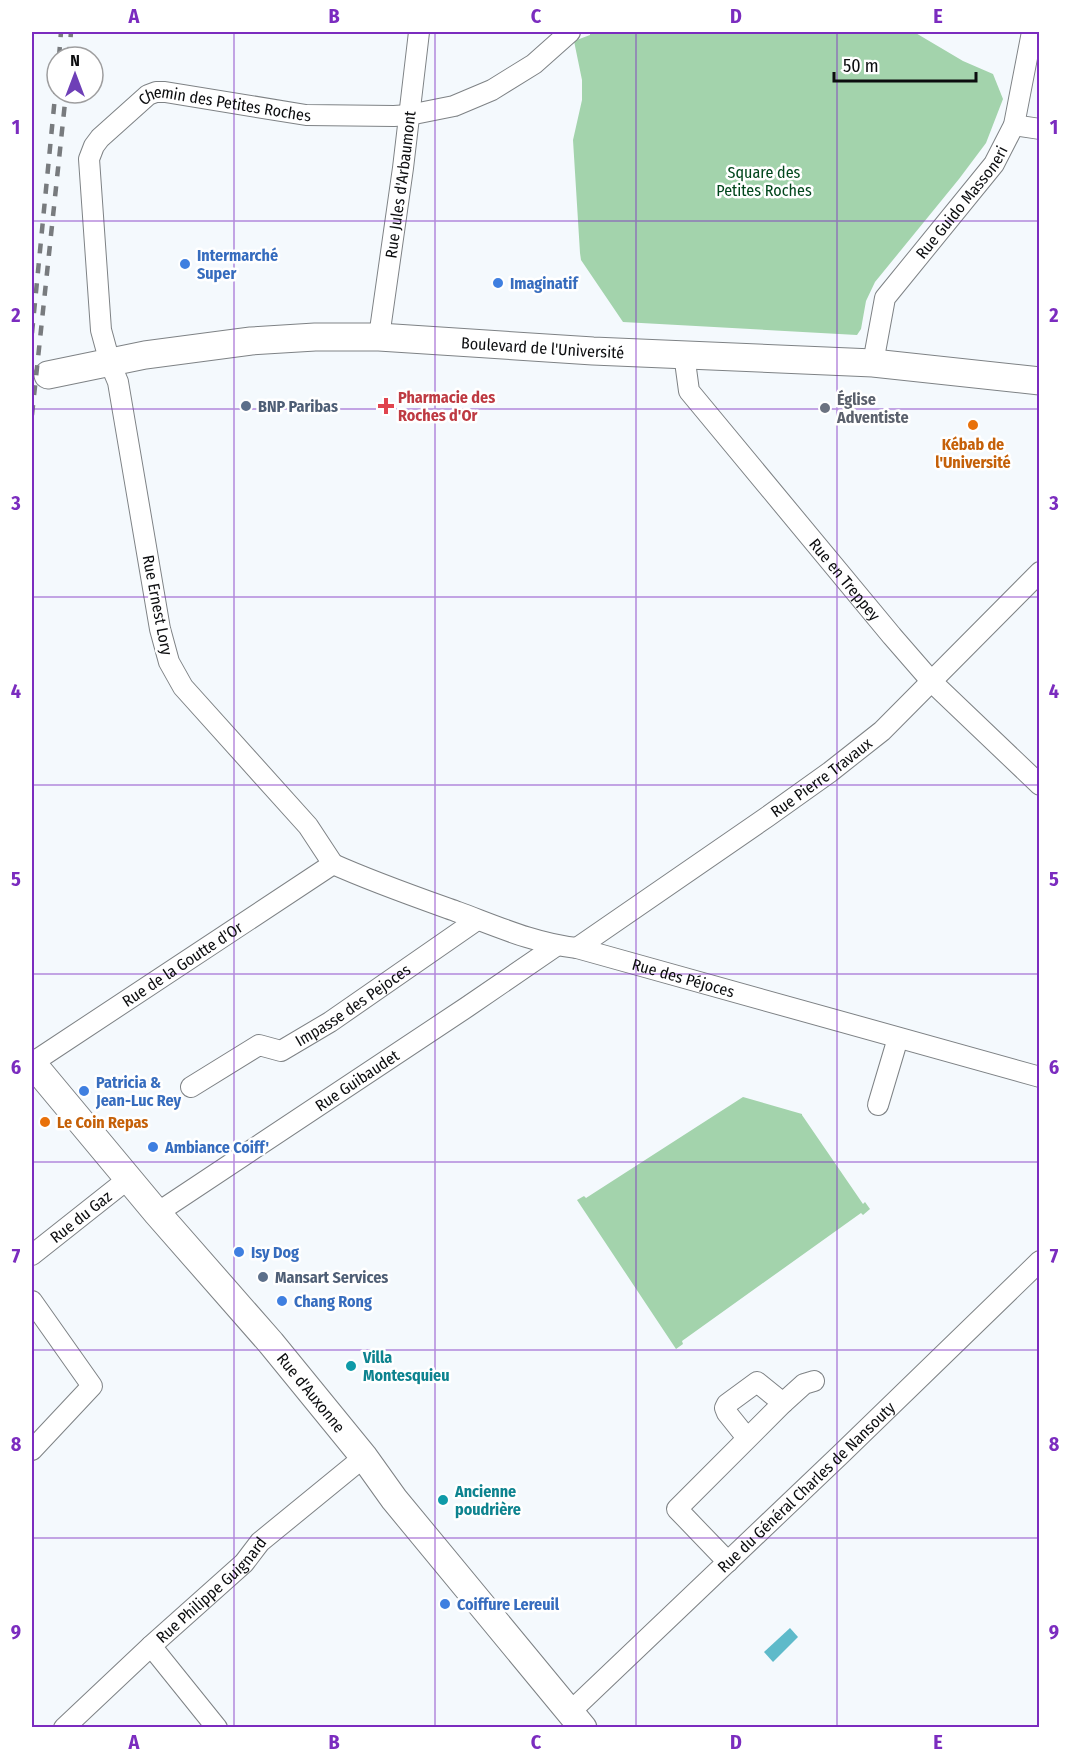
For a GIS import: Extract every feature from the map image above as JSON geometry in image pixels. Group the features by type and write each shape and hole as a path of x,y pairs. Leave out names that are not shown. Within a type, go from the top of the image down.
{"main road":[{"name":"Boulevard de l'Université","path":"48,375 145,355 251,340 379,337 593,351 873,363 1040,381"},
{"name":"Rue d'Auxonne","path":"32,1063 157,1213 271,1343 364,1457 394,1499 577,1720"}],"street":[{"name":"Rue Jules d'Arbaumont","path":"379,337 399,199 419,32"},
{"name":"Chemin des Petites Roches","path":"110,363 101,330 89,159 100,138 148,95 165,92 306,115 409,115 454,106 492,90 534,64 570,32"},
{"name":"Rue Guido Massoneri","path":"873,363 885,298 994,164 1014,125 1032,32"},
{"path":"1014,125 1040,129"},
{"name":"Rue en Treppey","path":"684,354 689,391 932,682 1040,785"},
{"name":"Rue Ernest Lory","path":"110,363 118,382 160,629 169,662 183,687 308,826 333,864"},
{"name":"Rue Pierre Travaux","path":"577,948 830,772 882,731 1040,572"},
{"name":"Rue des Péjoces","path":"333,864 477,920 556,946 577,948 1040,1077"},
{"name":"Rue de la Goutte d'Or","path":"32,1063 333,864"},
{"name":"Impasse des Pejoces","path":"191,1087 259,1045 281,1051 330,1022 477,920"},
{"name":"Rue Guibaudet","path":"157,1213 556,946"},
{"path":"878,1105 898,1038"},
{"name":"Rue du Gaz","path":"32,1255 129,1179"},
{"name":"Rue du Général Charles de Nansouty","path":"577,1720 728,1562 1040,1261"},
{"path":"32,1301 92,1386 32,1450"},
{"path":"728,1562 677,1509 783,1403 804,1384 814,1381"},
{"path":"747,1438 727,1413 725,1408 727,1404 757,1382 783,1403"},
{"name":"Rue Philippe Guignard","path":"64,1728 244,1563 260,1542 364,1457"},
{"path":"151,1646 217,1728"}],"green space":[{"name":"Square des Petites Roches","path":"590,32 914,32 963,61 993,74 1003,99 986,143 875,282 866,301 861,329 857,335 623,322 581,260 580,253 573,140 582,100 582,80 574,41 590,35"},
{"path":"743,1097 802,1114 863,1204 865,1202 870,1209 863,1215 861,1213 682,1341 683,1344 676,1349 577,1200 584,1196 586,1198"}],"water":[{"path":"790,1628 798,1637 773,1662 764,1652"}],"railway":[{"path":"60,45 61,32"},
{"path":"70,45 71,32"},
{"path":"32,333 54,105"},
{"path":"32,415 65,105"}],"place":[{"name":"Intermarché Super","path":"185,264"},
{"name":"Imaginatif","path":"498,283"},
{"name":"BNP Paribas","path":"246,406"},
{"name":"Pharmacie des Roches d'Or","path":"386,406"},
{"name":"Église Adventiste","path":"825,408"},
{"name":"Kébab de l'Université","path":"973,425"},
{"name":"Patricia & Jean-Luc Rey","path":"84,1091"},
{"name":"Le Coin Repas","path":"45,1122"},
{"name":"Ambiance Coiff'","path":"153,1147"},
{"name":"Isy Dog","path":"239,1252"},
{"name":"Mansart Services","path":"263,1277"},
{"name":"Chang Rong","path":"282,1301"},
{"name":"Villa Montesquieu","path":"351,1366"},
{"name":"Ancienne poudrière","path":"443,1500"},
{"name":"Coiffure Lereuil","path":"445,1604"}]}
